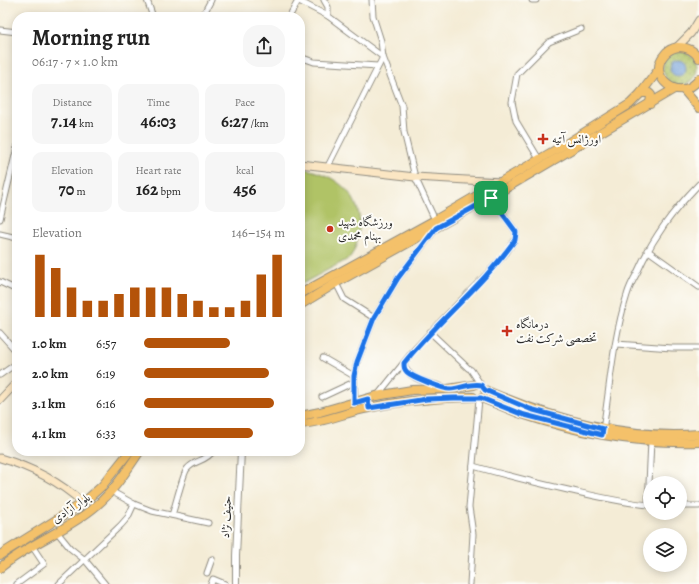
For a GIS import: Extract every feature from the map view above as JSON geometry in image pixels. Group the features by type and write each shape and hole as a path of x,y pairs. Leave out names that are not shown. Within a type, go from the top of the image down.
{"main road":[{"path":"677,47 691,34 699,20"},
{"path":"305,302 436,224 501,182 630,104 642,93 659,70 663,56 671,49 677,47 688,48 696,53 699,58"},
{"path":"659,70 660,75 666,83 674,89"},
{"path":"305,291 436,224 491,198 674,89 683,89 694,85 699,79"},
{"path":"683,89 699,108"},
{"path":"642,93 649,93 651,95 650,104"},
{"path":"305,165 415,177 501,182"},
{"path":"0,400 12,387"},
{"path":"305,423 323,420 368,403 376,396 412,390 448,389 479,392 602,432 651,441 699,442"},
{"path":"305,415 354,403 427,399 479,392"},
{"path":"602,432 680,436 699,434"},
{"name":"بلوار آزادی","path":"0,555 83,503 102,486 126,456"},
{"name":"بلوار آزادی","path":"0,568 14,556 57,532 95,507 111,491 136,456"},
{"path":"0,458 30,468 74,494 83,503"}],"street":[{"path":"147,0 151,12"},
{"path":"205,12 211,0"},
{"path":"292,12 298,0 328,16 383,57"},
{"path":"324,0 328,8 328,16"},
{"path":"354,403 354,379 357,362 374,318 398,278 436,224 415,177 404,132 402,106 383,57 372,0"},
{"path":"539,159 516,121 512,102 517,74 550,42 581,29"},
{"path":"0,30 12,31"},
{"path":"327,168 383,57"},
{"path":"305,59 314,62 378,66"},
{"path":"0,219 12,168"},
{"path":"602,432 616,344 627,294 647,250 663,224 682,201 699,184"},
{"path":"376,396 430,332 486,275 515,240 516,232 491,198"},
{"path":"0,234 12,237"},
{"path":"647,250 699,286"},
{"path":"0,282 12,288"},
{"path":"336,283 344,299 374,318"},
{"path":"430,332 470,369 479,392 469,507 473,534 470,584"},
{"path":"0,333 12,346"},
{"path":"616,344 672,348 699,348"},
{"path":"323,358 354,379"},
{"path":"404,363 404,368 415,378 448,389"},
{"path":"0,375 12,367"},
{"path":"322,397 354,379"},
{"path":"650,476 651,441"},
{"path":"172,515 187,470 197,462 209,456"},
{"name":"حنیف نژاد","path":"236,584 241,456"},
{"path":"473,466 512,478 616,500 643,504"},
{"path":"111,491 134,504 152,511 208,523"},
{"path":"62,583 121,525 128,517 134,504"},
{"path":"687,506 699,506"},
{"path":"57,532 70,548 85,560 105,584"},
{"path":"17,584 44,564 32,546"},
{"path":"207,573 212,559"},
{"path":"211,584 213,579 225,584"}],"green space":[{"path":"683,51 692,56 696,61 696,75 692,80 687,84 677,85 673,84 664,75 663,65 664,61 673,52"},
{"name":"ورزشگاه شهید بهنام محمدی","path":"305,169 325,175 336,181 346,189 353,198 358,209 360,222 356,245 349,258 305,282"}],"water":[{"path":"678,60 685,65 686,68 681,75 678,76 671,71 670,68 675,61"}],"place":[{"name":"اورژانس آتیه","path":"543,139"},
{"name":"ورزشگاه شهید بهنام محمدی","path":"330,229"},
{"name":"درمانگاه تخصصی شرکت نفت","path":"507,331"}],"route":[{"path":"491,198 516,232 515,240 506,253 486,275 414,350 404,363 404,368 415,378 448,389 479,384 485,390 530,409 603,429 602,435 521,414 482,398 427,399 369,408 368,399 354,403 354,376 357,362 374,318 398,278 436,228 491,198"}]}
